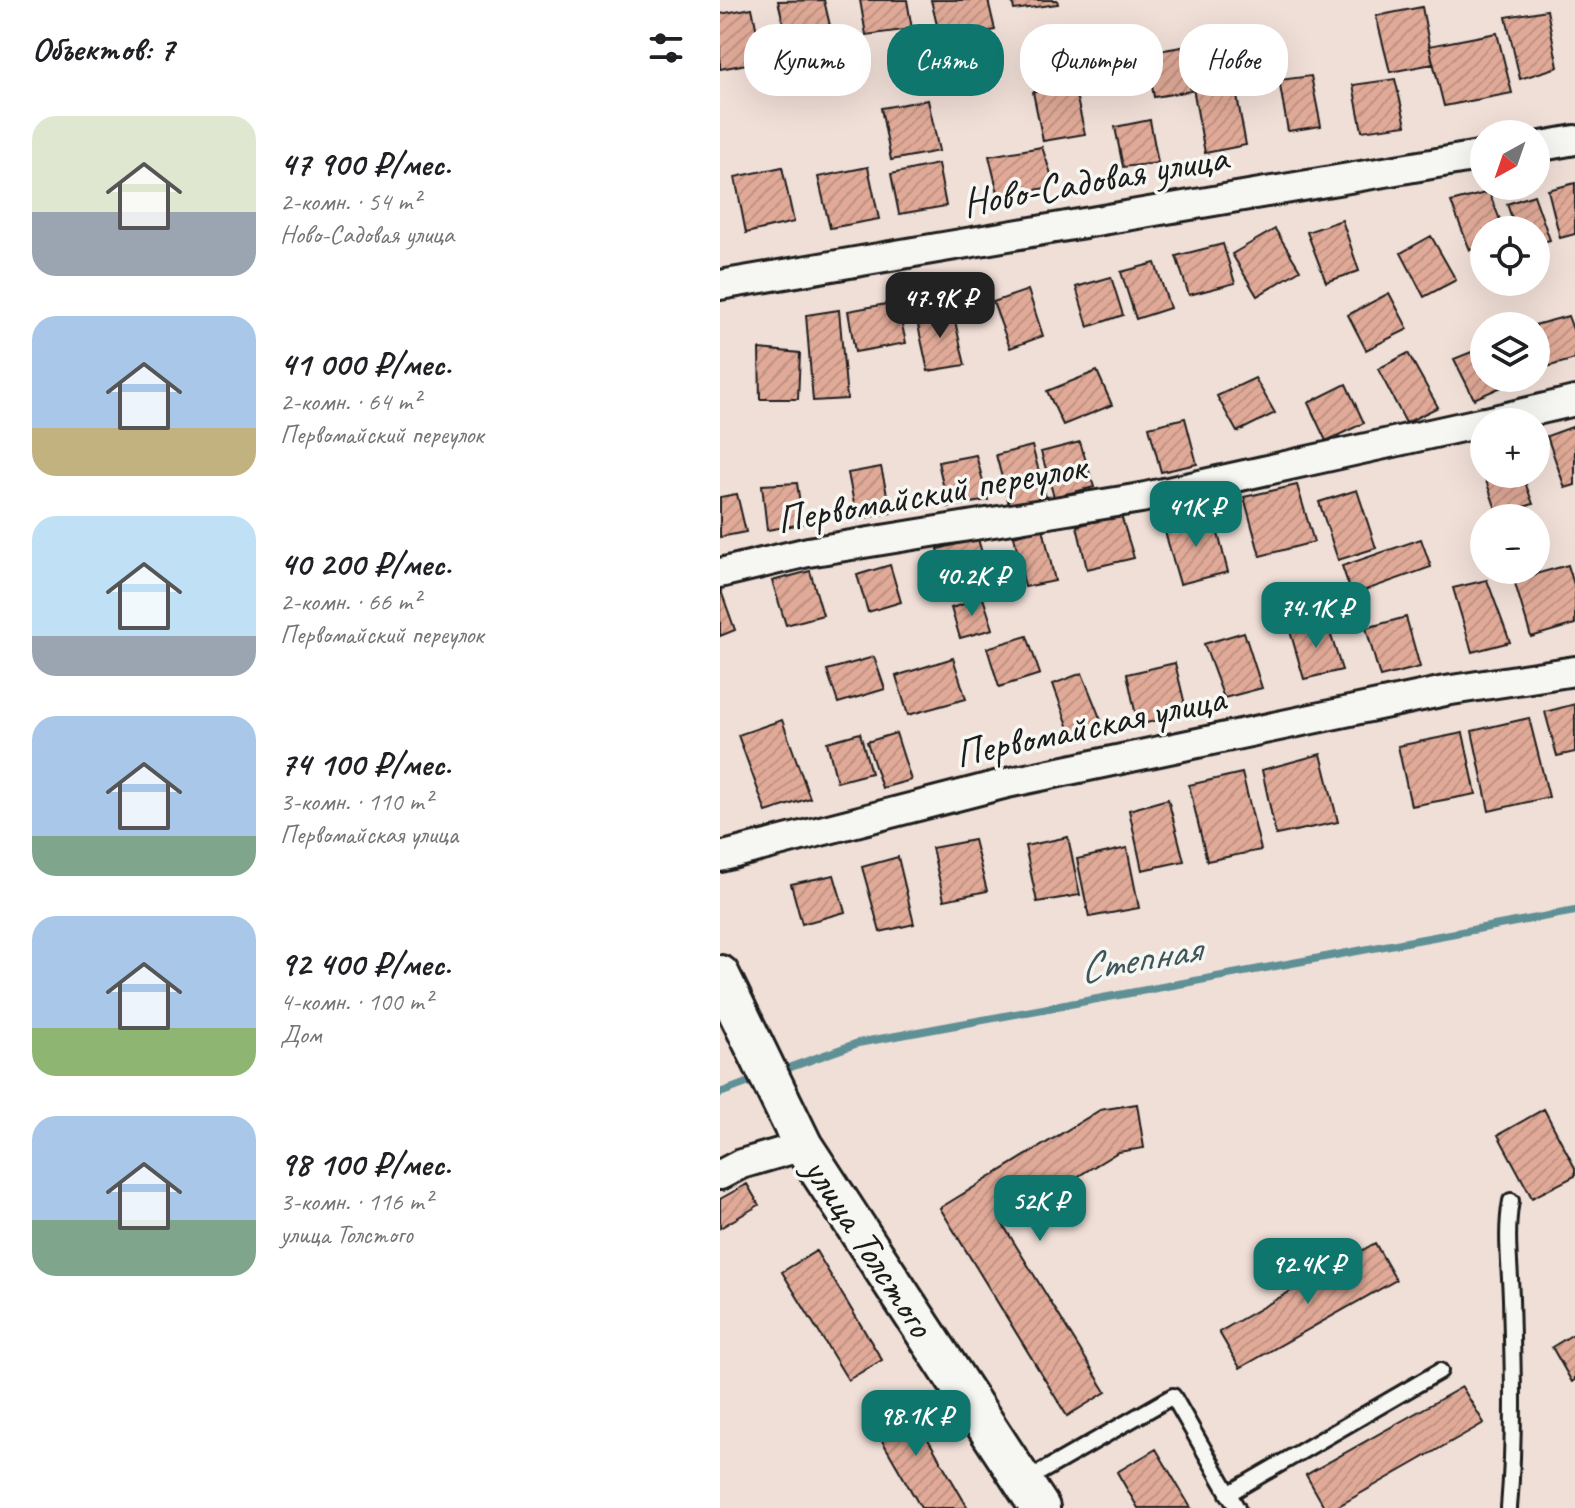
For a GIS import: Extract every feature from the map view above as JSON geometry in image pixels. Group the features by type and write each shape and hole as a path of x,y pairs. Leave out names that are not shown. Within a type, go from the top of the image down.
{"main road":[{"name":"улица Толстого","path":"720,975 798,1136 1031,1495"}],"street":[{"path":"1550,144 1575,140"},
{"name":"Ново-Садовая улица","path":"720,285 1470,157"},
{"name":"Первомайский переулок","path":"1545,408 1575,401"},
{"name":"Первомайский переулок","path":"720,573 808,552 1141,498 1470,425"},
{"name":"Первомайская улица","path":"720,857 1007,783 1445,691 1575,671"},
{"path":"720,1175 798,1136"}],"lane":[{"path":"1509,1508 1515,1442 1511,1267 1506,1234 1511,1201"},
{"path":"1228,1494 1440,1371"},
{"path":"1031,1495 1173,1396 1237,1508"}],"building":[{"path":"824,0 830,24 784,24 778,1"},
{"path":"860,0 907,0 911,24 887,24 887,32 871,34 871,24 864,24"},
{"path":"931,0 988,0 994,24 937,24"},
{"path":"1012,0 1057,0 1058,4 1014,10"},
{"path":"1422,7 1433,64 1390,72 1376,16"},
{"path":"752,8 755,24 744,24 744,65 720,69 720,14"},
{"path":"1547,10 1558,67 1520,79 1506,17"},
{"path":"1497,33 1512,93 1444,106 1429,46"},
{"path":"1179,48 1179,93 1163,96 1163,50"},
{"path":"1311,76 1321,126 1288,131 1282,96 1288,96 1288,79"},
{"path":"1395,79 1406,125 1362,131 1353,85"},
{"path":"1034,96 1076,96 1085,134 1043,141"},
{"path":"1194,96 1237,96 1246,145 1205,153"},
{"path":"928,100 939,151 891,160 881,108"},
{"path":"1150,120 1158,163 1123,167 1115,127"},
{"path":"1042,147 1055,186 999,197 989,156"},
{"path":"938,164 946,206 899,214 891,174"},
{"path":"782,167 794,222 746,233 735,177"},
{"path":"868,167 879,219 830,228 818,177"},
{"path":"1575,183 1575,234 1560,238 1550,189"},
{"path":"1470,197 1470,200 1492,200 1498,216 1470,216 1470,250 1451,202"},
{"path":"1536,200 1541,216 1511,216 1507,204"},
{"path":"1342,220 1359,271 1326,282 1307,232"},
{"path":"1275,229 1300,270 1257,296 1232,254"},
{"path":"1431,236 1456,280 1424,297 1401,253"},
{"path":"1223,244 1235,283 1189,295 1176,256"},
{"path":"1155,263 1170,308 1136,319 1121,272"},
{"path":"1111,277 1123,315 1088,327 1076,287"},
{"path":"1028,290 1043,336 1010,348 993,302"},
{"path":"1389,293 1408,329 1366,350 1348,315"},
{"path":"897,302 906,343 855,352 848,311"},
{"path":"952,308 965,365 928,371 916,316"},
{"path":"839,310 847,399 813,401 806,315"},
{"path":"1568,316 1575,335 1575,359 1550,366 1550,321"},
{"path":"759,349 800,353 798,399 760,399"},
{"path":"1408,353 1438,407 1406,423 1378,369"},
{"path":"1470,353 1470,391 1454,359"},
{"path":"1097,371 1112,405 1063,425 1047,391"},
{"path":"1255,378 1275,413 1237,432 1217,396"},
{"path":"1346,384 1364,423 1326,441 1308,403"},
{"path":"1470,392 1490,392 1474,399"},
{"path":"1185,418 1197,464 1161,472 1149,427"},
{"path":"1575,426 1575,485 1565,488 1550,445 1550,435"},
{"path":"1080,442 1094,487 1054,497 1041,452"},
{"path":"1032,446 1047,501 1010,508 996,455"},
{"path":"976,455 988,500 948,507 938,462"},
{"path":"881,467 891,513 857,519 848,473"},
{"path":"797,483 803,524 767,530 762,485"},
{"path":"1297,485 1314,542 1260,556 1244,497"},
{"path":"1489,488 1527,488 1533,504 1494,504"},
{"path":"1357,490 1376,548 1338,560 1319,502"},
{"path":"737,494 746,532 720,537 720,497"},
{"path":"1213,514 1228,572 1180,584 1163,525"},
{"path":"1121,515 1134,558 1087,569 1077,526"},
{"path":"1043,528 1055,581 1025,587 1014,536"},
{"path":"978,539 992,588 951,598 938,549"},
{"path":"1421,539 1431,567 1352,595 1342,566"},
{"path":"890,565 901,602 868,612 857,575"},
{"path":"1568,565 1575,588 1575,624 1531,637 1515,584 1550,584 1550,570"},
{"path":"810,571 823,615 786,625 772,581"},
{"path":"1488,584 1510,642 1472,652 1453,588"},
{"path":"720,588 735,630 720,636"},
{"path":"983,598 993,629 960,638 951,608"},
{"path":"1406,617 1420,667 1380,677 1366,628"},
{"path":"1326,620 1342,670 1304,679 1290,631"},
{"path":"1244,632 1262,688 1224,698 1204,644"},
{"path":"1027,636 1040,674 999,687 987,648"},
{"path":"874,657 885,689 838,703 827,670"},
{"path":"953,658 966,699 908,715 896,676"},
{"path":"1175,663 1187,713 1138,725 1127,674"},
{"path":"1082,673 1104,728 1073,739 1053,684"},
{"path":"1575,704 1575,752 1557,756 1545,712"},
{"path":"1529,718 1549,797 1489,811 1472,731"},
{"path":"782,720 810,798 766,812 738,735"},
{"path":"860,733 871,773 837,782 827,742"},
{"path":"896,733 911,780 882,788 867,742"},
{"path":"1463,733 1476,794 1411,806 1398,746"},
{"path":"1321,754 1338,822 1276,835 1262,770"},
{"path":"1242,773 1261,850 1207,861 1189,785"},
{"path":"1168,799 1184,861 1142,870 1129,810"},
{"path":"1068,837 1080,895 1037,902 1025,846"},
{"path":"974,840 987,891 944,900 932,848"},
{"path":"1127,848 1139,908 1089,917 1077,859"},
{"path":"898,857 914,924 880,932 862,867"},
{"path":"834,875 845,912 802,924 791,884"},
{"path":"1137,1104 1144,1148 1118,1152 1002,1223 1106,1392 1067,1416 940,1208 1100,1110"},
{"path":"1544,1109 1575,1168 1575,1176 1532,1198 1498,1135"},
{"path":"747,1184 759,1205 720,1228 720,1199"},
{"path":"1375,1243 1396,1280 1240,1368 1219,1332"},
{"path":"816,1251 882,1360 848,1380 782,1272"},
{"path":"1575,1333 1575,1380 1572,1382 1552,1347"},
{"path":"1462,1387 1484,1423 1335,1508 1325,1508 1306,1475"},
{"path":"904,1398 968,1508 921,1508 869,1418"},
{"path":"1156,1449 1191,1508 1138,1508 1117,1472"}],"waterway":[{"name":"Степная","path":"777,1072 858,1043 1575,911"},
{"name":"Степная","path":"720,1093 760,1078"}]}
